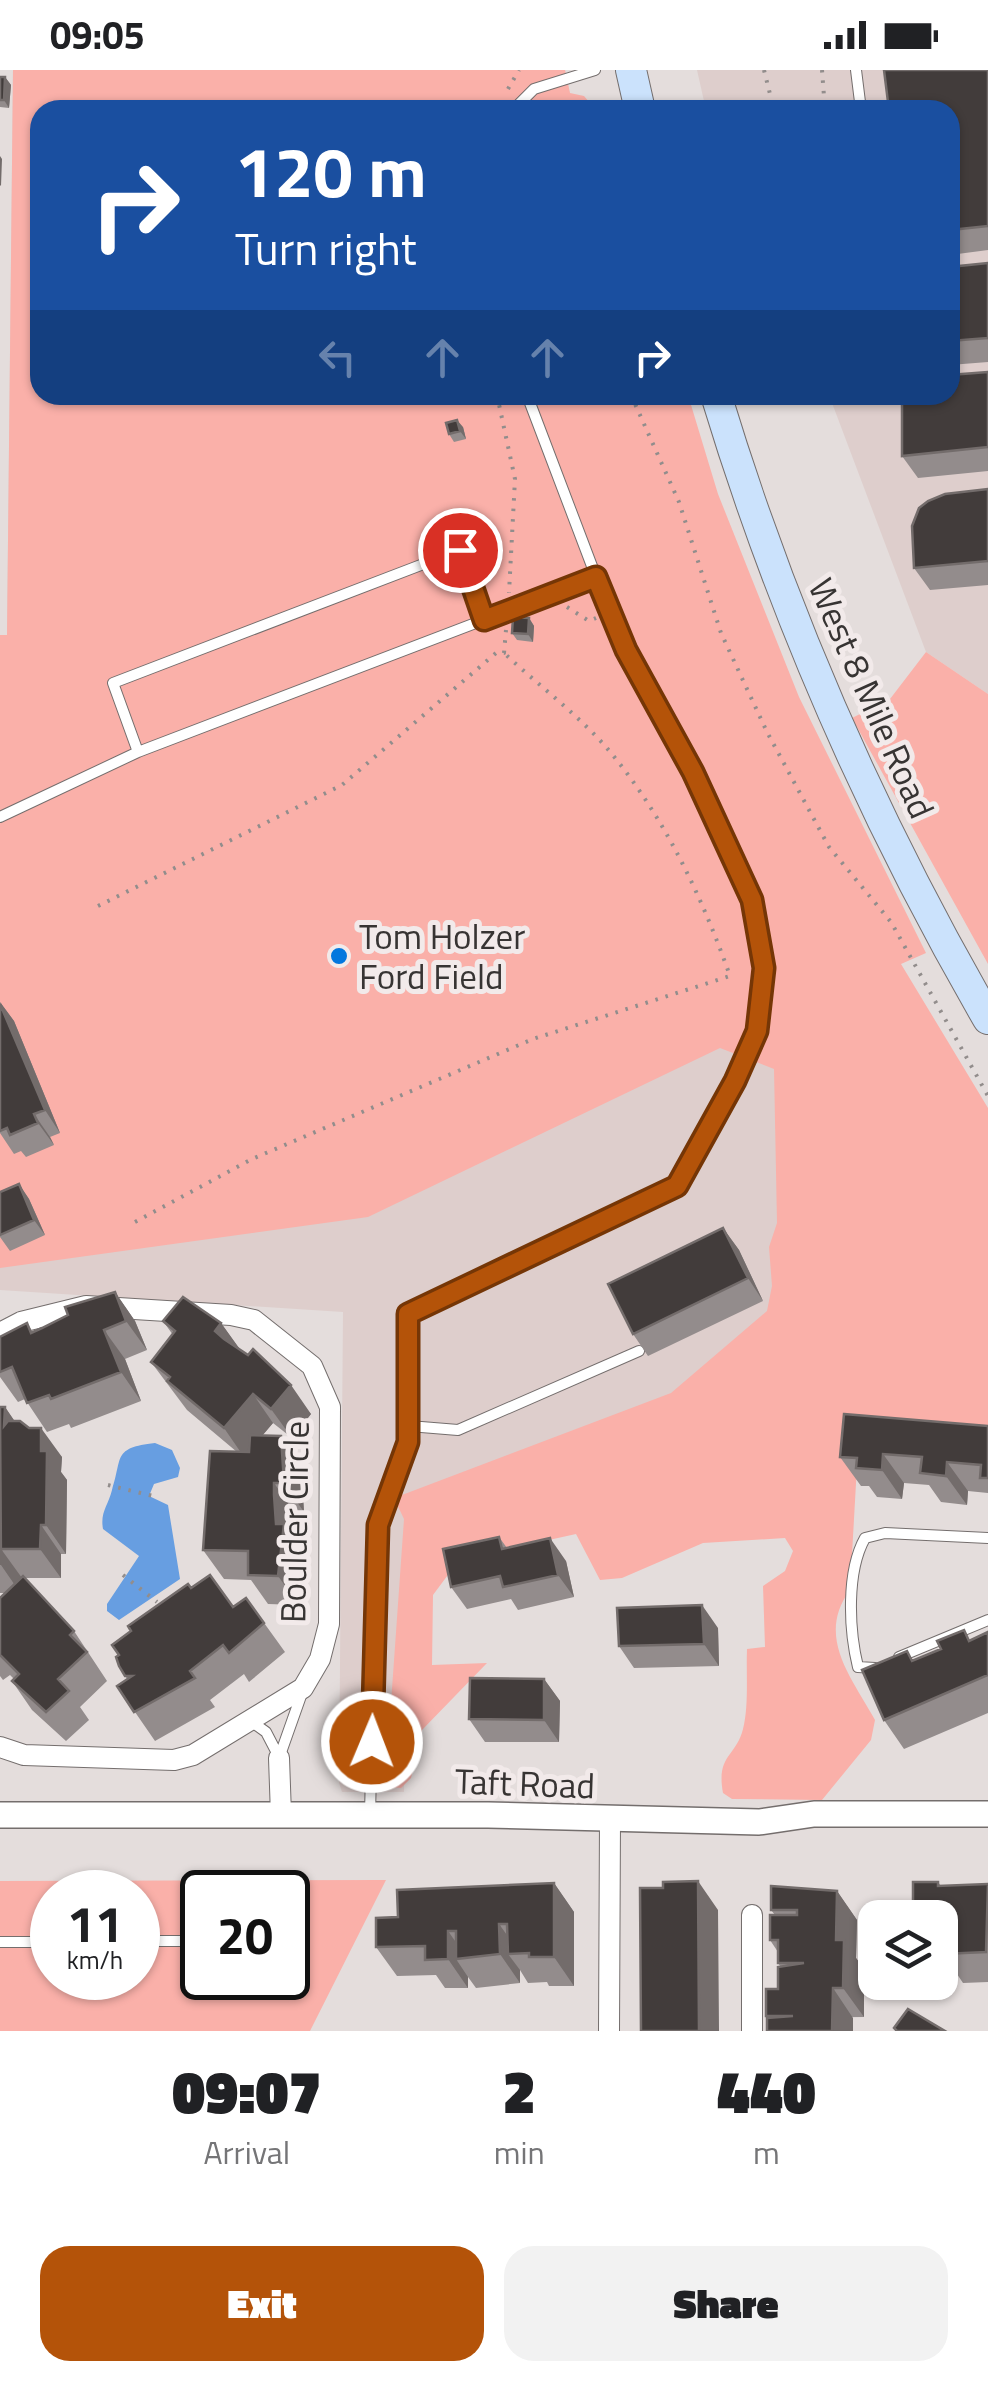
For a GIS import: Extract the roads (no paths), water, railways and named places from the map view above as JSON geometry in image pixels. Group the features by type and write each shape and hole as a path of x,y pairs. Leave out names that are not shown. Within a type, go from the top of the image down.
{"main road":[{"path":"631,70 638,100"},
{"name":"West 8 Mile Road","path":"719,405 750,509 806,650 902,857 988,1019"}],"street":[{"name":"Boulder Circle","path":"0,1333 21,1322 86,1306 232,1315 254,1320 312,1366 330,1407 328,1624 320,1659 304,1688"},
{"path":"0,1746 39,1756 174,1760 193,1755 304,1688"},
{"path":"279,1758 280,1816"},
{"name":"Taft Road","path":"0,1815 370,1815 758,1822 814,1814 988,1814"},
{"path":"609,2031 610,1820"},
{"path":"752,1915 752,2031"}],"lane":[{"path":"523,100 534,89 595,70"},
{"path":"856,70 860,100"},
{"path":"370,1815 378,1525 409,1426 408,1314 677,1186 735,1081 757,1031 764,968 752,900 723,834 609,611 531,405"},
{"path":"138,752 113,683 460,550 484,620"},
{"path":"0,817 138,752 596,577"},
{"path":"409,1426 458,1430 638,1351"},
{"path":"988,1538 885,1533 866,1538 855,1557 852,1646 858,1667 868,1671 988,1620"},
{"path":"279,1758 304,1688"},
{"path":"252,1722 266,1732 279,1758"},
{"path":"0,1942 30,1942"}],"water":[{"path":"155,1443 172,1450 180,1468 178,1477 154,1484 149,1496 168,1505 180,1579 119,1620 107,1611 107,1604 139,1556 103,1529 103,1513 125,1451"}],"place":[{"name":"Tom Holzer Ford Field","path":"339,956"}]}
